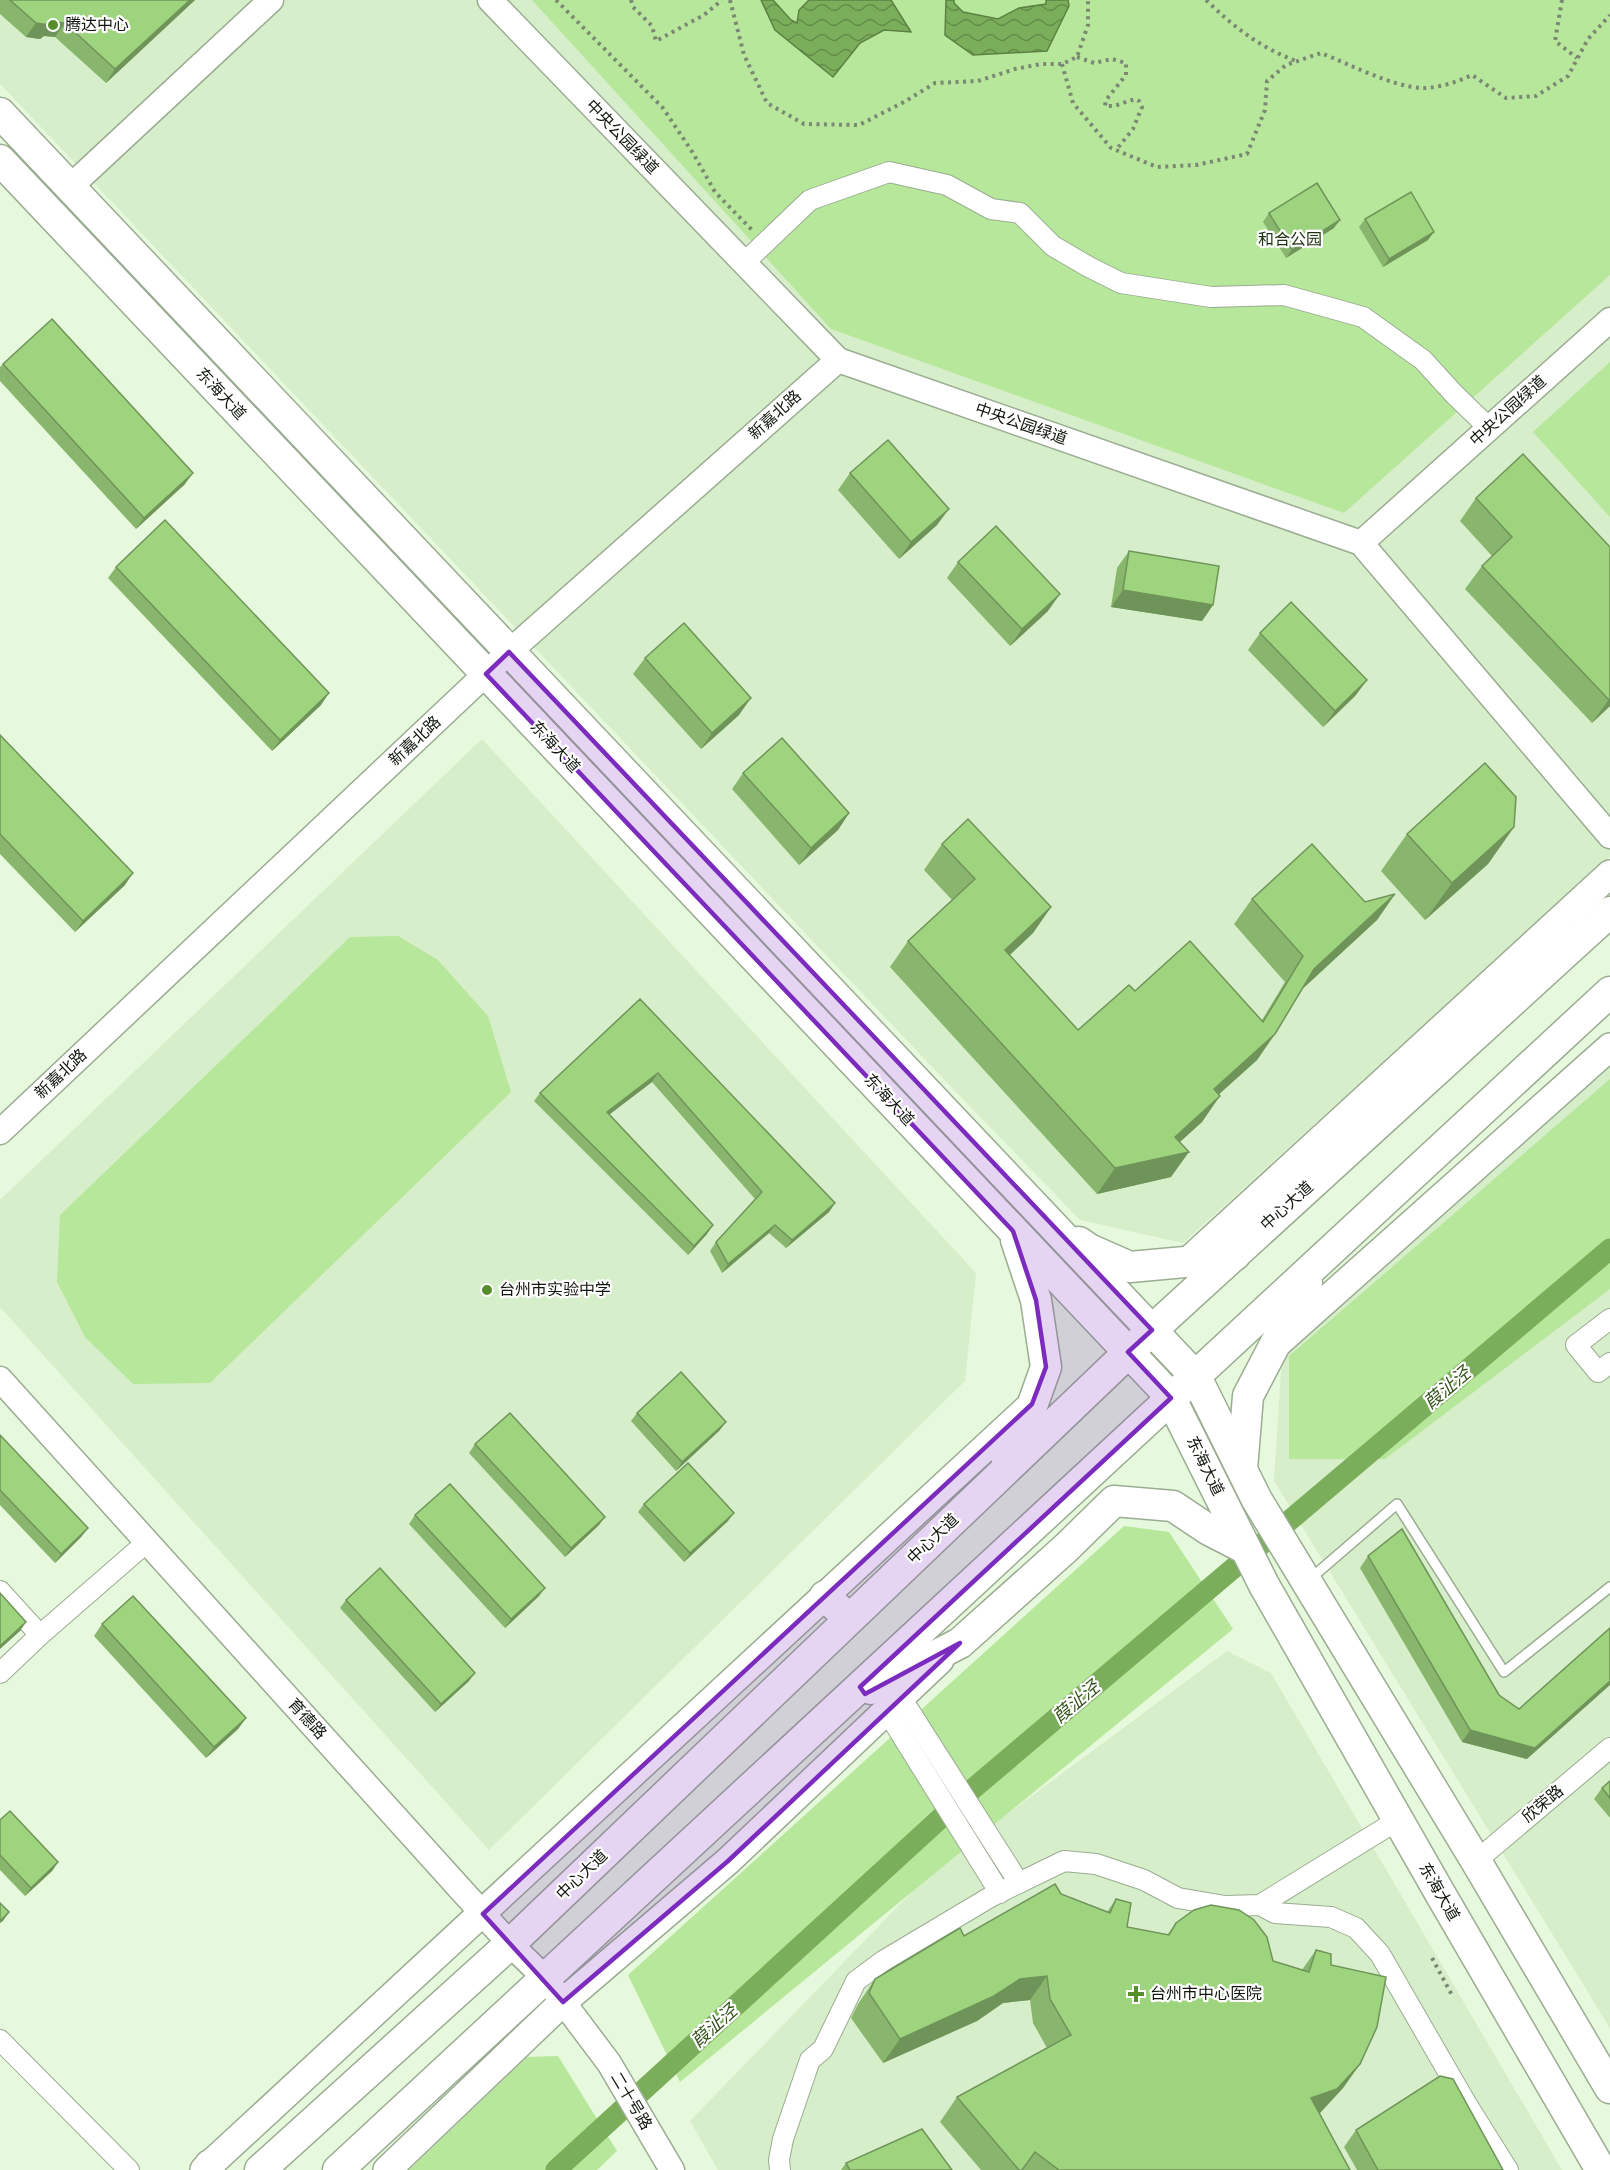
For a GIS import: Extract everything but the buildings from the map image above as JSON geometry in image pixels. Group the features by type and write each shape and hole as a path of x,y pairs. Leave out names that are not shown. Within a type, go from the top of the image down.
{"main road":[{"name":"东海大道","path":"0,113 1196,1377 1257,1500 1476,1861 1610,2088"},
{"name":"东海大道","path":"0,160 1171,1398 1264,1585 1601,2170"},
{"path":"1188,1261 1610,874"},
{"name":"中心大道","path":"260,2170 510,1944 1128,1352 1610,912"},
{"path":"338,2170 1610,992"},
{"path":"1277,1344 1610,1047"},
{"path":"1047,1220 1089,1249 1130,1267 1207,1260 1234,1255"},
{"path":"978,1496 1026,1423 1046,1367 1036,1300 1014,1231"},
{"path":"1242,1469 1248,1396 1316,1265"},
{"path":"208,2168 1032,1404"},
{"path":"387,2170 563,2002 728,1861 893,1703 1066,1548 1114,1501 1173,1506 1209,1530 1246,1550"},
{"path":"825,1596 849,1619"},
{"path":"844,1701 960,1643"}],"street":[{"path":"70,187 271,0"},
{"name":"中央公园绿道","path":"490,0 838,360 1361,543 1610,320"},
{"path":"744,263 810,200 889,172 947,186 991,209 1020,213 1053,246 1121,283 1211,297 1284,295 1363,317 1423,360 1489,428"},
{"name":"新嘉北路","path":"0,1132 509,652 838,360"},
{"path":"1361,543 1610,836"},
{"path":"1610,1319 1576,1345 1598,1372 1610,1363"},
{"name":"育德路","path":"0,1379 510,1944 545,1978 609,2063"},
{"path":"0,1673 147,1542"},
{"path":"0,1592 40,1635"},
{"path":"893,1703 941,1760 1019,1883"},
{"path":"893,1703 926,1774 1000,1893"},
{"name":"欣荣路","path":"1476,1861 1610,1748"},
{"path":"1260,1905 1398,1820"},
{"path":"780,2170 779,2160 783,2139 810,2060 824,2049 856,1981 883,1961 1000,1893 1064,1861 1096,1864 1143,1880 1178,1898 1225,1906 1260,1905 1275,1913 1331,1917 1356,1928 1380,1954 1466,2103 1508,2170"},
{"path":"0,2040 129,2170"},
{"name":"二十号路","path":"609,2063 672,2170"}],"lane":[{"path":"1307,1581 1397,1504 1504,1672 1610,1587"}],"path":[{"path":"556,0 663,108 693,153 715,192 765,243"},
{"path":"631,0 633,7 652,26 656,41 704,15 722,0"},
{"path":"730,0 744,55 767,103 804,124 859,125 935,83 978,81 1041,64 1062,64 1077,57 1094,63 1112,59 1126,63 1126,75 1106,100 1105,106 1114,106 1135,99 1142,107 1133,129 1116,150"},
{"path":"1077,57 1088,25 1088,0"},
{"path":"1206,0 1235,28 1273,53 1297,61"},
{"path":"1562,0 1555,41 1577,58"},
{"path":"1062,64 1073,103 1111,148 1157,167 1196,165 1247,154 1265,110 1267,81 1286,65 1297,61 1321,53 1392,81 1423,88 1457,82 1472,75 1506,98 1536,96 1568,76 1588,39 1610,15"},
{"path":"1432,1958 1453,1997"}],"highlighted area":[{"path":"509,652 1152,1330 1128,1352 1171,1398 860,1687 865,1694 960,1643 728,1861 563,2002 483,1914 1032,1404 1046,1367 1036,1300 1013,1231 486,674"}],"shaded area":[{"path":"0,0 1610,0 1610,857 1183,1243 1080,1220 951,1087 0,84"},
{"name":"台州市实验中学","path":"482,739 976,1273 965,1381 489,1850 0,1307 0,1200"},
{"path":"1610,1059 1610,2028 1274,1481 1282,1355"},
{"name":"台州市中心医院","path":"1227,1651 1271,1673 1562,2170 718,2170 690,2121 936,1867"}],"green space":[{"name":"和合公园","path":"532,0 1610,0 1610,275 1344,513 831,329"},
{"path":"1610,362 1610,517 1533,432"},
{"path":"398,936 438,960 488,1016 511,1092 210,1383 133,1384 85,1337 57,1282 60,1215 350,937"},
{"path":"1610,1079 1610,1289 1385,1459 1289,1459 1289,1356"},
{"path":"1124,1526 1169,1532 1233,1629 680,2082 628,1975"},
{"path":"558,2056 617,2151 597,2170 409,2170 527,2057"}],"water":[{"path":"761,0 773,0 791,20 797,23 799,10 809,0 891,0 911,32 884,30 860,43 833,77 775,30"},
{"path":"946,0 954,0 963,12 998,19 1019,8 1046,4 1046,0 1068,0 1069,6 1047,51 973,55 945,35"}],"waterway":[{"name":"葭沚泾","path":"556,2170 968,1793 1610,1249"}],"place":[{"name":"腾达中心","path":"53,25"},
{"name":"台州市实验中学","path":"487,1290"},
{"name":"台州市中心医院","path":"1136,1994"}]}
